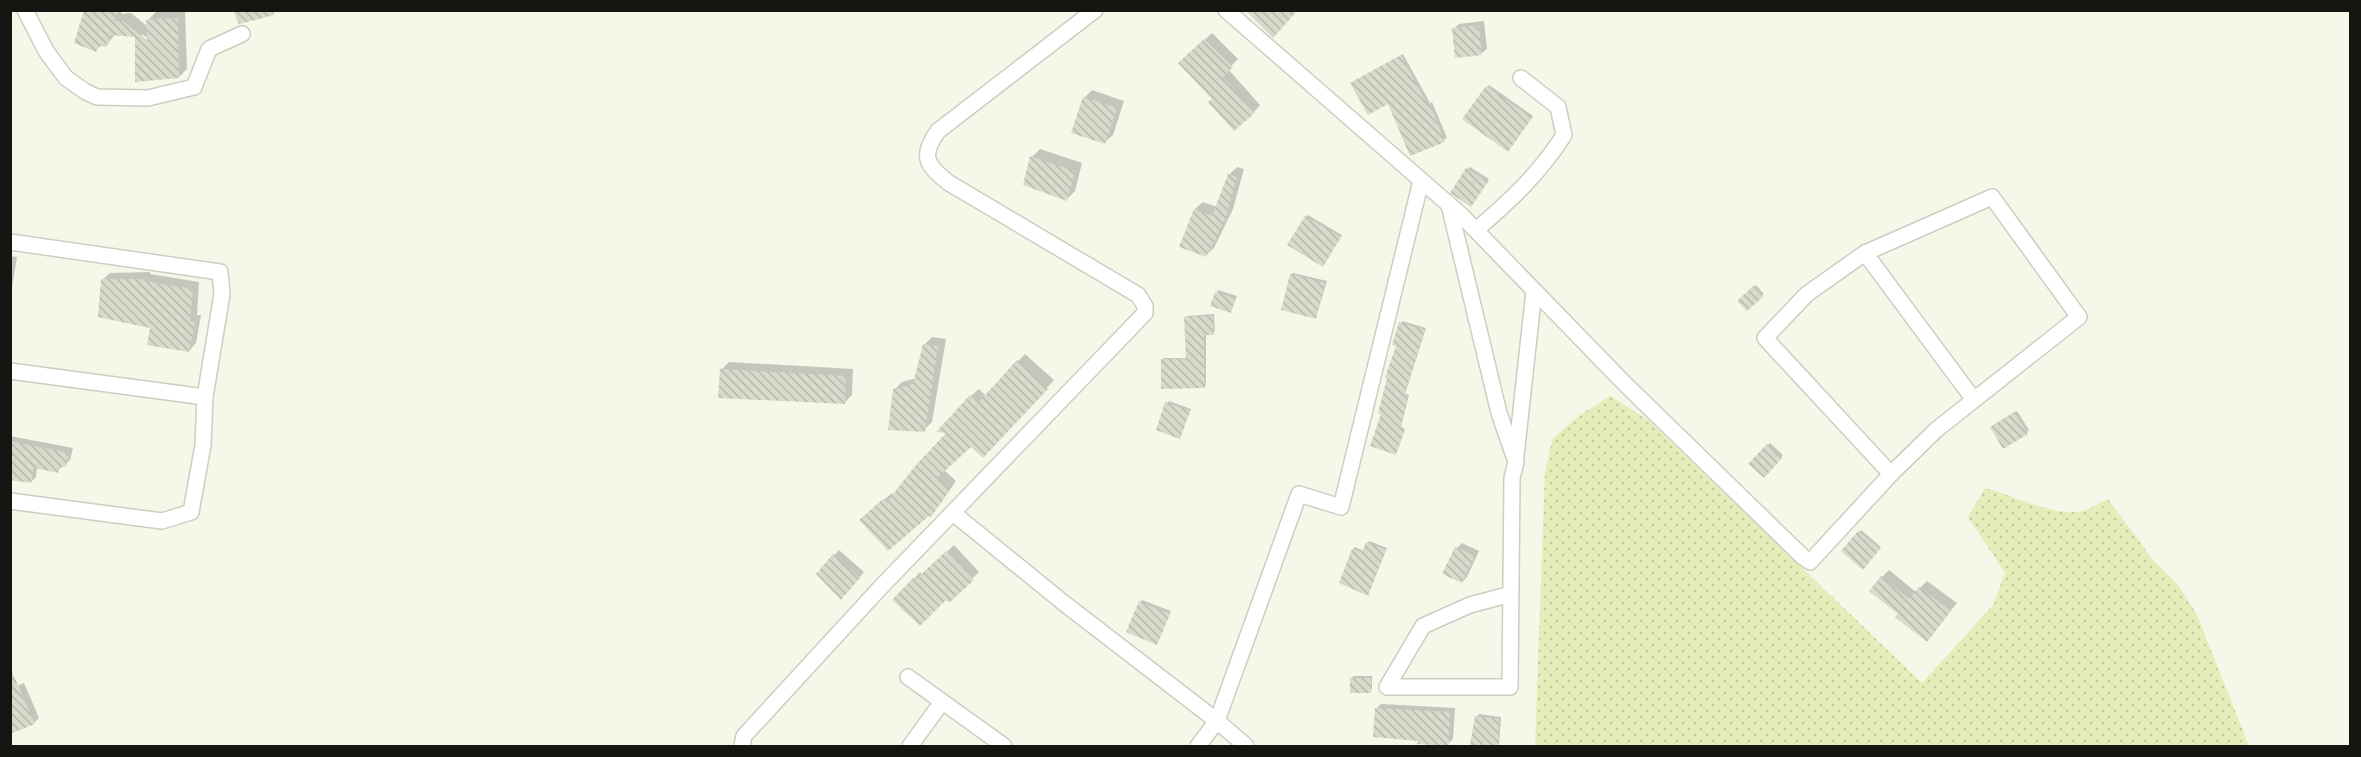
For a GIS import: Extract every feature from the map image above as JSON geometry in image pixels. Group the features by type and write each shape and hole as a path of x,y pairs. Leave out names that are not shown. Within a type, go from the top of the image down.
{"street":[{"path":"25,10 46,51 66,78 97,97 148,98 194,87 209,49 242,34"},
{"path":"742,747 744,736 880,588 1145,313 1145,306 1138,295 949,183 934,171 928,159 927,146 938,131 1095,10"},
{"path":"1226,10 1476,230 1625,384 1803,557 1810,561 1891,474 1936,430 2079,317 1992,197 1865,253 1807,294 1766,338 1891,474"},
{"path":"1476,230 1523,188 1546,162 1564,135 1558,107 1521,78"},
{"path":"1198,747 1217,721 1299,494 1341,507 1421,181"},
{"path":"1449,205 1499,413 1516,462"},
{"path":"10,242 220,272 222,294 205,397 203,445 191,512 162,521 10,501"},
{"path":"1865,253 1974,400"},
{"path":"1511,594 1470,605 1423,626 1387,687 1510,687 1511,594 1512,478 1516,462 1534,291"},
{"path":"10,371 205,397"},
{"path":"952,513 1065,604 1217,721 1246,747"},
{"path":"908,677 1004,747"},
{"path":"910,747 942,702"}],"green space":[{"path":"1610,396 1647,419 1922,683 1993,605 2005,573 1968,517 1985,488 2044,508 2067,512 2089,509 2108,499 2153,560 2179,586 2197,615 2249,746 1535,746 1545,471 1553,438 1580,415"}],"building":[{"path":"84,10 119,10 114,21 123,21 147,40 146,20 178,18 179,78 135,82 135,37 111,35 106,47 99,46 96,52 74,43"},
{"path":"233,10 274,10 274,15 239,24"},
{"path":"1245,10 1298,10 1273,38"},
{"path":"1479,25 1482,55 1455,58 1452,28"},
{"path":"1204,39 1233,67 1223,77 1255,113 1234,131 1208,102 1212,99 1178,63"},
{"path":"1401,55 1427,104 1430,103 1445,142 1410,156 1388,104 1368,115 1350,83"},
{"path":"1486,86 1532,118 1508,152 1462,119"},
{"path":"1083,97 1117,108 1105,144 1071,133"},
{"path":"1030,156 1075,171 1067,201 1023,185"},
{"path":"1466,168 1488,182 1471,207 1450,193"},
{"path":"1228,174 1237,177 1226,218 1206,257 1179,247 1194,209 1212,216"},
{"path":"1305,216 1341,237 1323,267 1287,245"},
{"path":"1290,274 1325,283 1316,319 1281,310"},
{"path":"101,279 144,279 144,281 193,289 190,321 195,322 189,352 147,345 150,328 98,317"},
{"path":"1753,286 1763,297 1747,311 1737,301"},
{"path":"1215,292 1236,298 1231,313 1210,306"},
{"path":"1213,316 1214,335 1204,335 1205,388 1161,389 1161,359 1186,359 1184,317"},
{"path":"1399,322 1425,330 1404,396 1408,397 1400,429 1404,431 1396,455 1370,446 1381,414 1378,413 1387,378 1385,377 1396,346 1392,345"},
{"path":"923,344 938,346 925,432 888,430 893,389 913,384"},
{"path":"1017,360 1048,389 983,458 971,447 937,478 950,489 931,517 929,516 888,551 859,520 883,499 887,502 915,466 946,433 936,432 970,395 978,403"},
{"path":"720,369 846,376 845,404 718,398"},
{"path":"1165,402 1190,411 1180,439 1156,430"},
{"path":"2014,412 2028,434 2003,449 1990,427"},
{"path":"10,441 69,453 66,467 59,466 58,473 34,468 31,483 10,480"},
{"path":"1767,444 1782,458 1764,478 1748,464"},
{"path":"1858,531 1880,549 1863,570 1841,551"},
{"path":"1366,542 1386,550 1368,596 1339,583 1352,549 1362,552"},
{"path":"1455,547 1475,556 1462,583 1442,574"},
{"path":"946,551 974,580 949,603 946,600 920,626 892,600 913,578 915,580"},
{"path":"833,554 860,578 841,600 816,574"},
{"path":"1881,576 1909,599 1919,587 1951,611 1927,642 1895,617 1898,614 1869,591"},
{"path":"1139,601 1170,614 1157,645 1126,632"},
{"path":"10,667 35,724 10,734"},
{"path":"1350,678 1371,678 1371,693 1350,693"},
{"path":"1375,708 1450,712 1449,746 1373,737"},
{"path":"1475,716 1499,719 1499,747 1470,745"}]}
